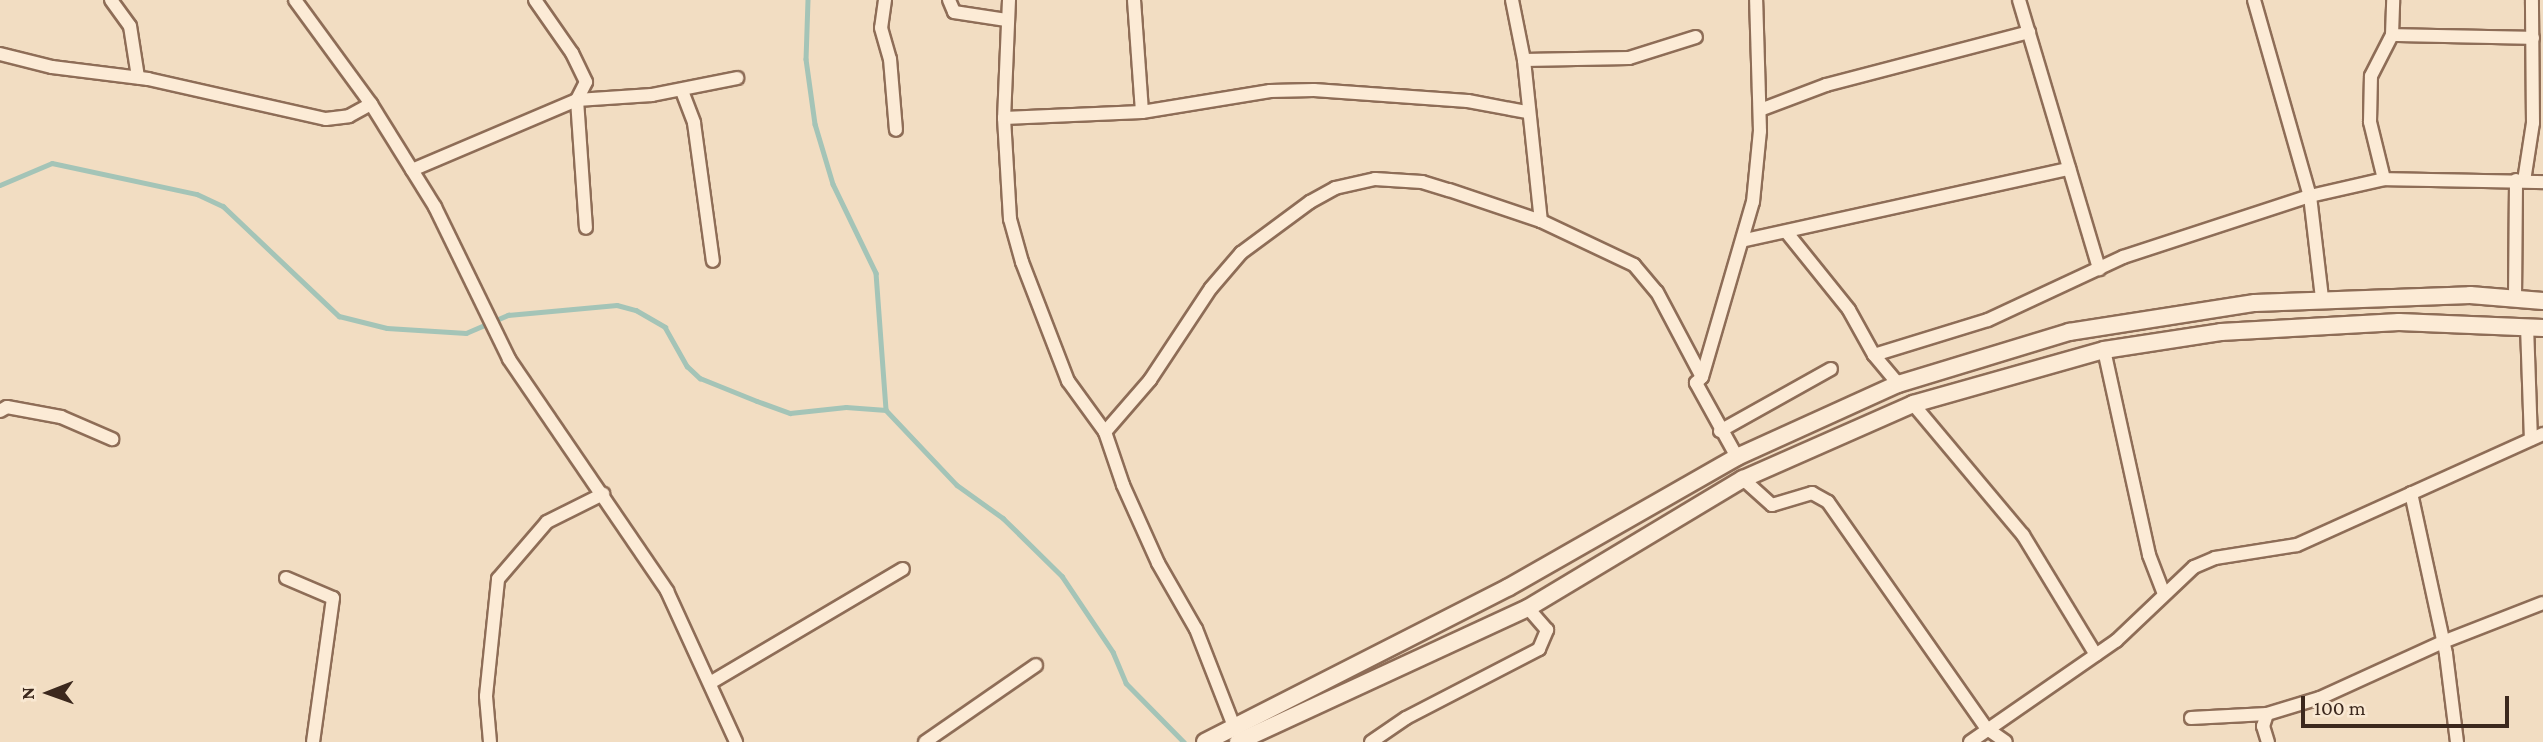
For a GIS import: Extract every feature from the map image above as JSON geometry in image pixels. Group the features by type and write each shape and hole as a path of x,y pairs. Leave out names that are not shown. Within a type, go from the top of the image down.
{"main road":[{"path":"1235,733 1509,587 1737,457 1898,384 2070,332 2155,316 2322,298 2515,298 2543,301"},
{"path":"1205,742 1235,733 1528,608 1743,479 1913,404 2105,350 2235,331 2399,322 2535,327"}],"street":[{"path":"111,0 130,26 138,77"},
{"path":"295,0 371,104 412,170 509,359 667,591 736,742"},
{"path":"535,0 579,66 586,82 577,100 586,228"},
{"path":"884,0 881,28 890,59 896,130"},
{"path":"949,0 954,12 1006,20"},
{"path":"1009,0 1006,20 1004,118 1010,219 1022,262 1068,381 1105,432 1158,563 1196,629 1235,733"},
{"path":"1134,0 1142,111"},
{"path":"1512,0 1524,60 1526,112 1541,220"},
{"path":"1737,457 1720,431 1696,383 1702,377 1745,240 1758,167 1760,110 1756,0"},
{"path":"2019,0 2099,269"},
{"path":"2254,0 2310,196 2322,298"},
{"path":"2384,179 2370,122 2371,76 2392,35 2393,0"},
{"path":"2515,298 2520,181 2533,122 2532,0"},
{"path":"1760,110 1836,82 2029,32"},
{"path":"2392,35 2408,32 2533,38"},
{"path":"1524,60 1629,58 1696,37"},
{"path":"0,54 52,67 138,77 326,119 349,116 371,104"},
{"path":"412,170 577,100 682,90 737,78"},
{"path":"682,90 694,123 713,261"},
{"path":"1004,118 1142,111 1185,102 1314,90 1468,101 1526,112"},
{"path":"1745,240 1787,234 2069,169"},
{"path":"1105,432 1143,388 1211,288 1241,253 1281,220 1335,188 1374,178 1422,182 1541,220 1634,265 1657,292 1702,377"},
{"path":"1874,355 1988,320 2148,248 2310,196 2384,179 2543,182"},
{"path":"1787,234 1849,310 1874,355 1898,384"},
{"path":"1970,742 2096,656 2164,591 2194,567 2215,558 2297,545 2537,436 2535,327"},
{"path":"2105,350 2149,555 2164,591"},
{"path":"1720,431 1831,369"},
{"path":"1913,404 2023,535 2096,656"},
{"path":"0,411 7,407 61,417 113,439"},
{"path":"1743,479 1772,505 1812,493 1828,502 1986,729 2006,742"},
{"path":"2411,493 2442,642 2457,742"},
{"path":"490,742 486,696 498,579 538,538 547,522 603,494"},
{"path":"710,683 903,569"},
{"path":"286,578 333,598 313,742"},
{"path":"2191,718 2267,714 2369,678 2442,642 2543,603"},
{"path":"1371,742 1406,718 1539,649 1547,630 1528,608"},
{"path":"925,742 1036,665"},
{"path":"2267,714 2263,726 2268,742"}],"waterway":[{"path":"808,0 806,59 815,124 833,184 876,273 886,410"},
{"path":"0,185 52,163 197,194 223,206 339,316 387,328 466,333 508,315 617,305 636,310 665,327 687,366 700,378 757,401 790,413 846,407 886,410 957,485 1003,518 1062,576 1113,652 1126,683 1184,742"}]}
